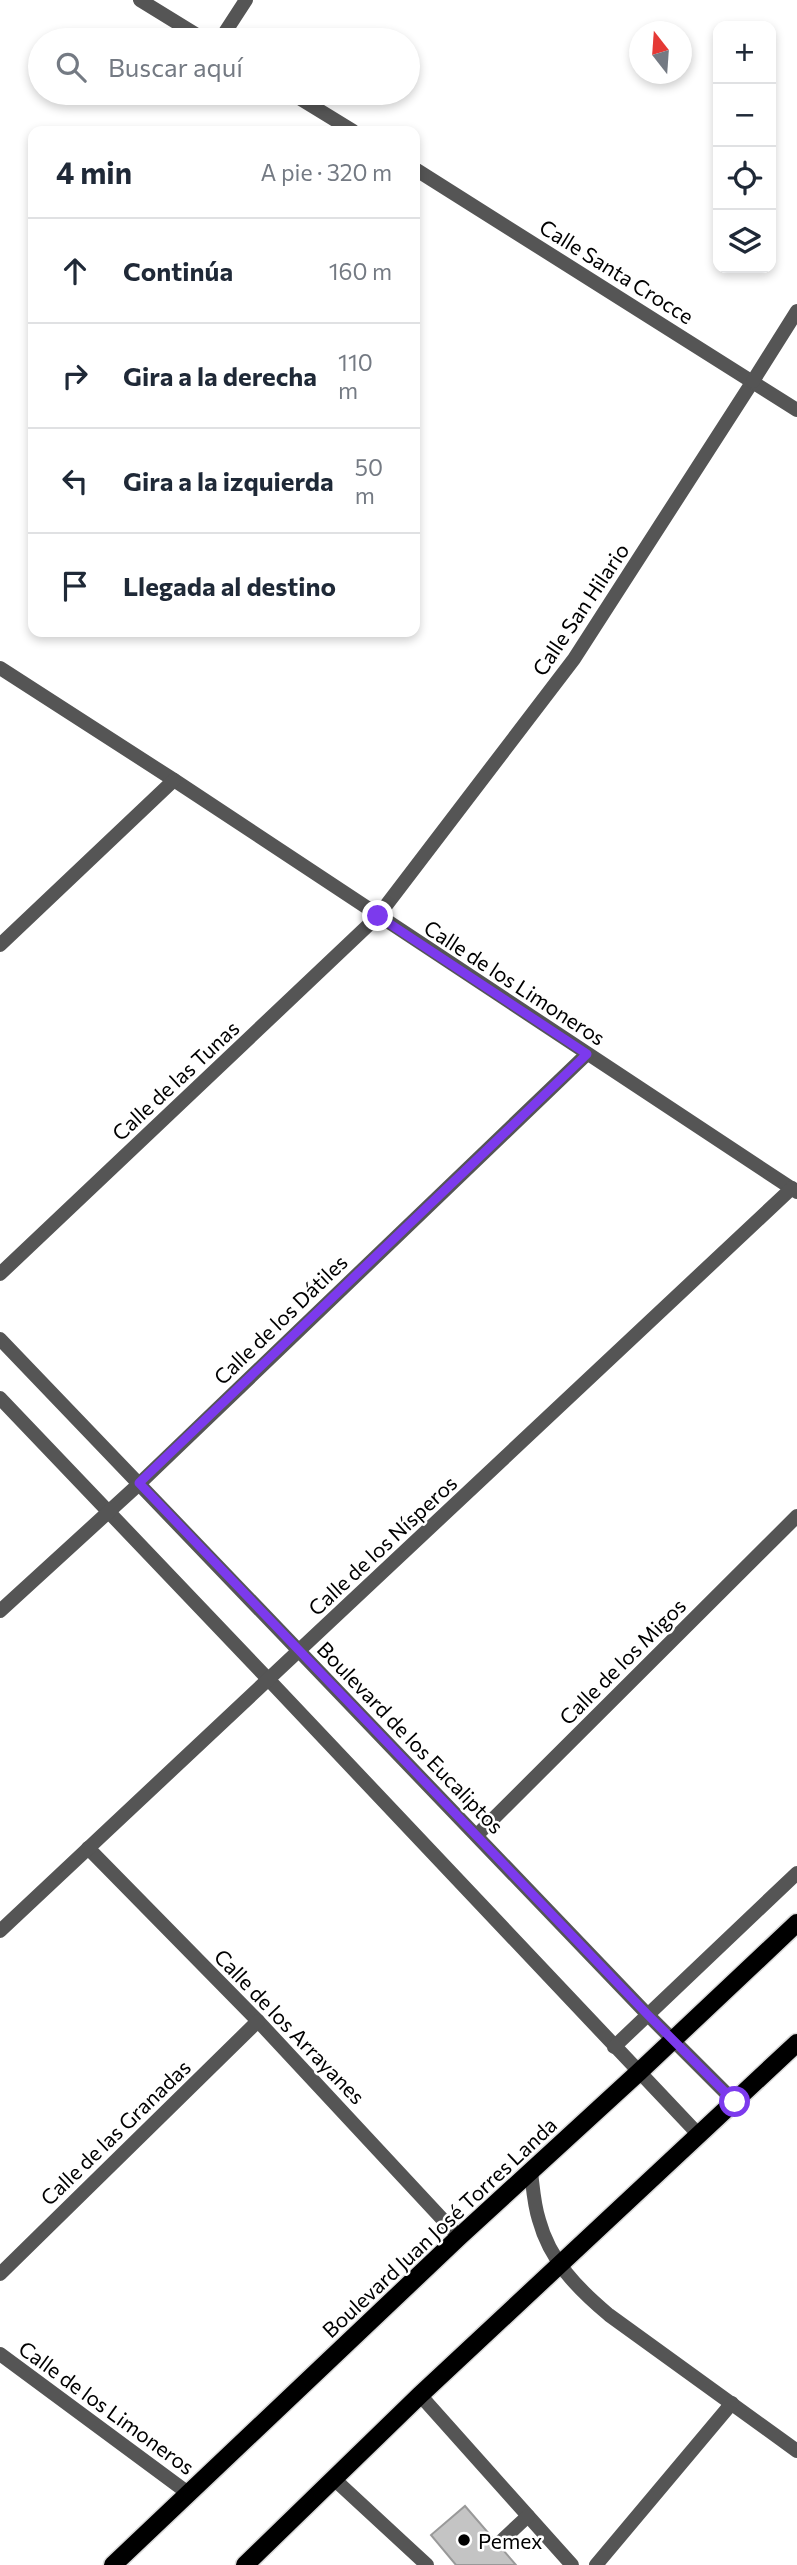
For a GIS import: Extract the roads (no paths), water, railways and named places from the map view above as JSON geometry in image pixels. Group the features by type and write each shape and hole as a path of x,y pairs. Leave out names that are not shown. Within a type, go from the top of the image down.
{"main road":[{"name":"Boulevard Juan José Torres Landa","path":"113,2565 459,2236 797,1923"},
{"path":"245,2565 420,2395 797,2043"}],"street":[{"path":"140,0 186,28"},
{"path":"227,28 246,0"},
{"path":"310,105 345,126"},
{"name":"Calle Santa Crocce","path":"420,172 797,410"},
{"name":"Calle San Hilario","path":"378,916 574,659 797,311"},
{"name":"Calle de los Limoneros","path":"0,668 795,1190"},
{"path":"0,945 174,780"},
{"name":"Calle de las Tunas","path":"0,1274 378,916"},
{"name":"Calle de los Dátiles","path":"0,1611 109,1512 587,1054"},
{"name":"Calle de los Nísperos","path":"0,1931 795,1190"},
{"name":"Boulevard de los Eucaliptos","path":"0,1339 648,2015 735,2102"},
{"path":"0,1398 699,2135"},
{"name":"Calle de los Migos","path":"477,1835 797,1516"},
{"name":"Calle de los Arrayanes","path":"88,1848 258,2021 459,2236"},
{"path":"614,2047 797,1873"},
{"name":"Calle de las Granadas","path":"0,2274 258,2021"},
{"path":"531,2172 538,2219 546,2241 559,2266 583,2293 609,2315 797,2451"},
{"name":"Calle de los Limoneros","path":"0,2354 188,2493"},
{"path":"420,2395 572,2565"},
{"path":"596,2565 732,2403"},
{"path":"334,2479 427,2565"},
{"path":"498,2544 528,2516"}],"place":[{"name":"Pemex","path":"464,2540"}]}
